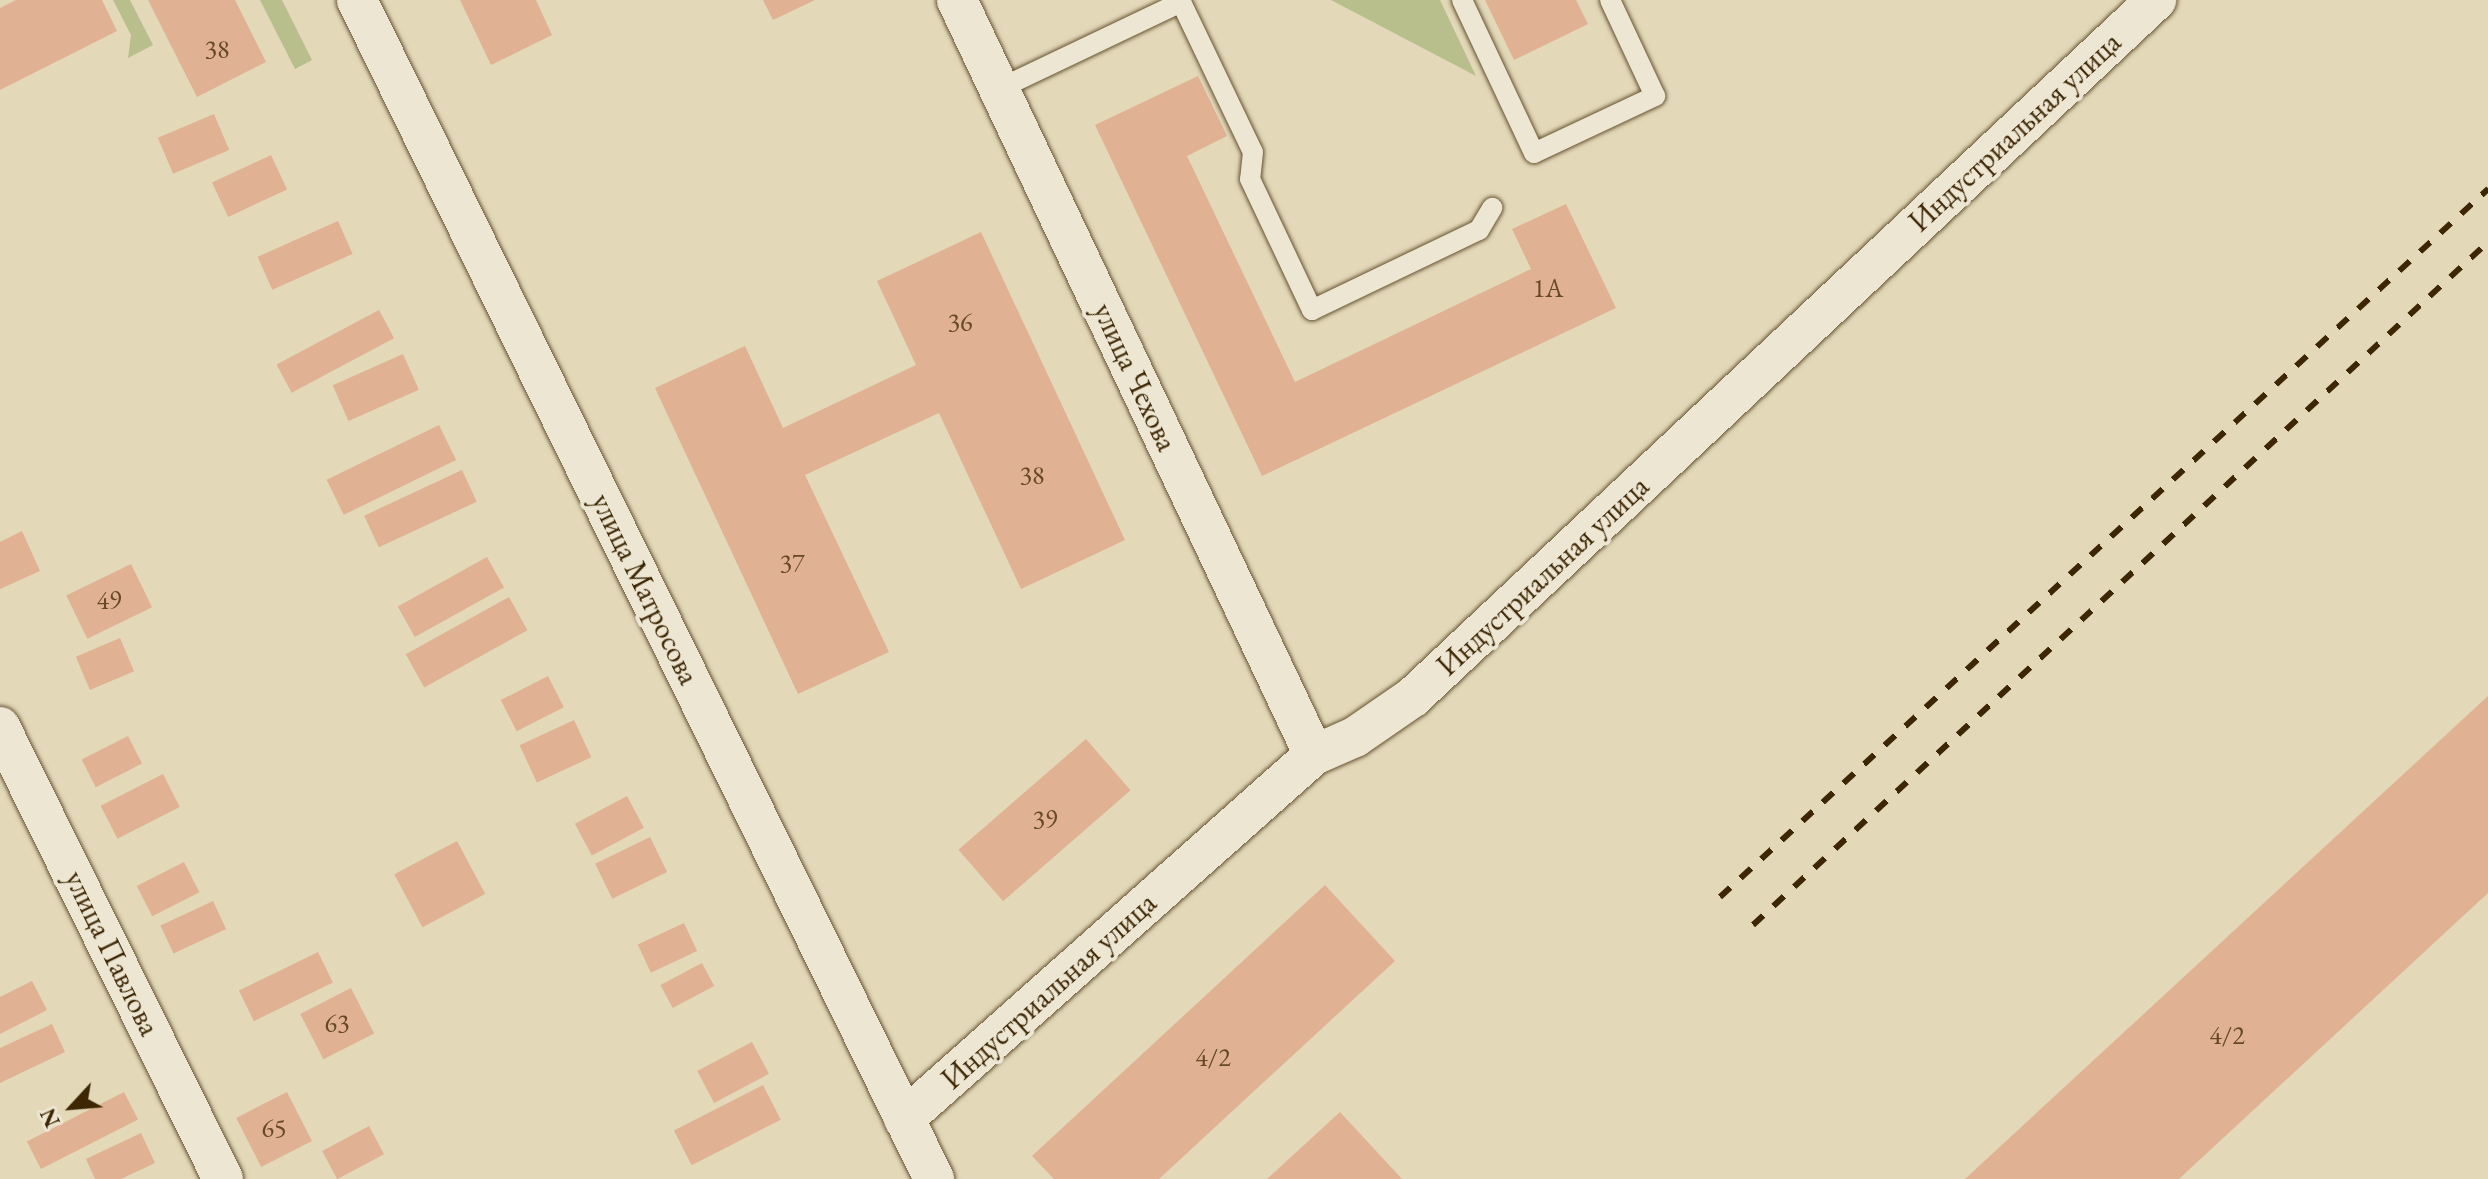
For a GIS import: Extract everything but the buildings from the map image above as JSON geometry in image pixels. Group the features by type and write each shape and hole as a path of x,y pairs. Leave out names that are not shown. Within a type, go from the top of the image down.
{"street":[{"name":"улица Матросова","path":"357,0 934,1179"},
{"name":"улица Чехова","path":"957,0 1314,755"},
{"name":"Индустриальная улица","path":"904,1119 1314,755 1355,737 1413,697 2156,0"},
{"name":"улица Павлова","path":"0,727 223,1179"}],"lane":[{"path":"1462,0 1534,153 1655,96 1610,0"},
{"path":"999,89 1183,1 1253,152 1250,179 1312,310 1479,230 1492,208"}],"green space":[{"path":"113,0 130,0 153,45 128,58 131,35"},
{"path":"260,0 282,0 312,60 295,69"},
{"path":"1331,0 1440,0 1476,76"}],"railway":[{"path":"1720,897 2488,189"},
{"path":"1753,925 2488,242"}]}
